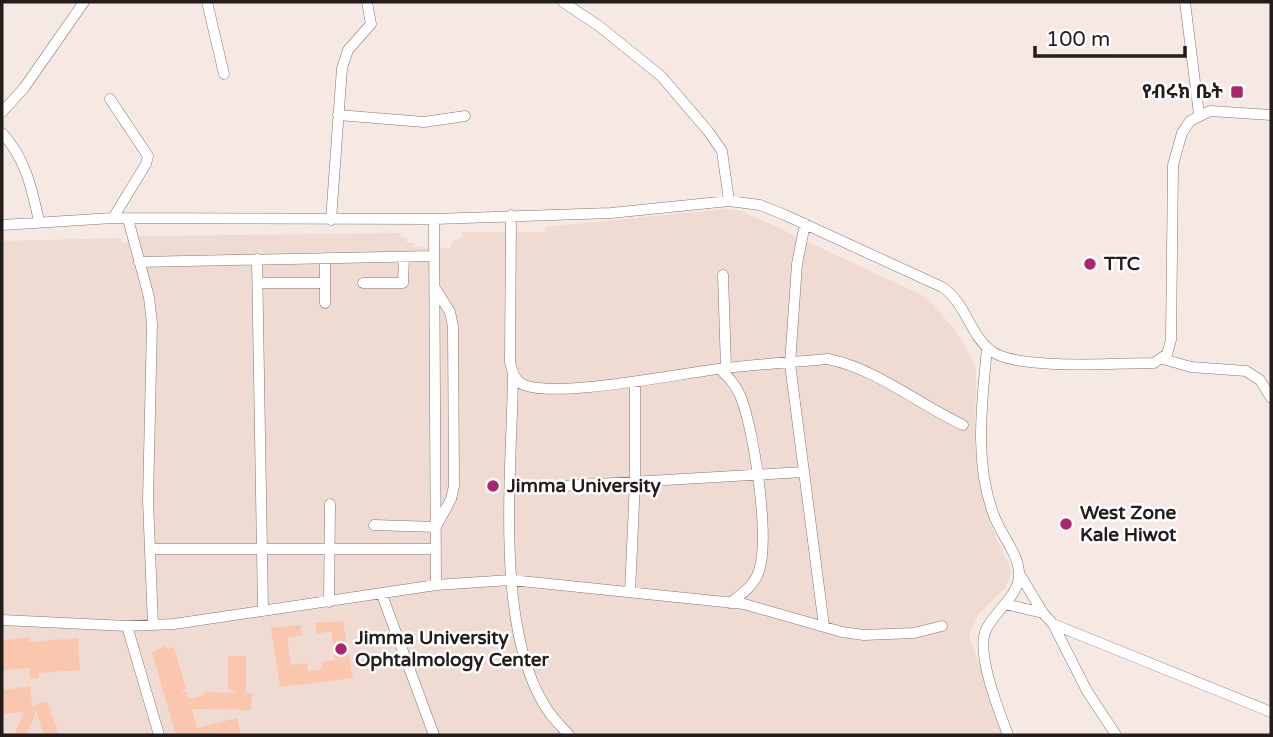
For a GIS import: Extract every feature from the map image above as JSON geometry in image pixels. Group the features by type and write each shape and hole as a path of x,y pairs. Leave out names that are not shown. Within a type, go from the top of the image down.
{"street":[{"path":"2,111 24,88 83,2"},
{"path":"207,2 224,74"},
{"path":"331,219 338,115 348,50 372,24 367,2"},
{"path":"563,2 652,68 708,131 722,151 729,201"},
{"path":"1185,2 1199,114"},
{"path":"110,99 148,156 146,164 113,218"},
{"path":"1163,359 1171,340 1173,165 1182,133 1199,114 1210,111 1271,115"},
{"path":"338,115 424,122 465,116"},
{"path":"2,133 19,157 30,182 39,221"},
{"path":"2,225 113,218 434,219 611,213 729,201 760,205 953,294 987,348 999,357 1033,363 1154,363 1163,359 1191,366 1246,371 1260,380 1271,398"},
{"path":"511,215 511,580 516,631 526,665 545,706 569,735"},
{"path":"128,219 152,324 148,500 153,625"},
{"path":"434,219 436,585"},
{"path":"805,224 797,264 790,364 824,625"},
{"path":"139,262 434,256"},
{"path":"363,283 403,283 404,257"},
{"path":"325,258 326,303"},
{"path":"257,259 263,610"},
{"path":"723,275 723,368 739,394 758,475 762,542 759,570 750,588 730,603"},
{"path":"258,283 325,283"},
{"path":"435,288 450,312 453,327 454,486 451,499 436,527"},
{"path":"987,348 981,444 992,512 1019,573 1043,613 1053,624 1087,691 1116,735"},
{"path":"513,374 521,384 536,387 635,382 723,368 828,359 844,362 963,425"},
{"path":"630,592 635,481 635,382"},
{"path":"511,489 803,472"},
{"path":"329,602 330,504"},
{"path":"374,526 436,527"},
{"path":"150,549 436,549"},
{"path":"1008,735 982,648 985,631 1016,586 1019,573"},
{"path":"2,620 153,625 382,595 436,585 511,580 730,603 864,635 914,633 942,626"},
{"path":"382,595 435,735"},
{"path":"1005,604 1043,613"},
{"path":"1053,624 1271,712"},
{"path":"127,626 159,735"}],"shaded area":[{"name":"Jimma University","path":"725,209 742,211 926,297 957,332 976,367 975,447 991,526 1012,572 1006,587 978,615 969,636 1005,735 2,735 2,241 121,238 122,243 138,240 138,236 400,233 401,238 407,238 407,243 414,243 414,247 450,248 451,242 462,237 462,232 545,232 545,227"}],"building":[{"name":"Jimma University Ophtalmology Center","path":"343,621 353,678 280,687 271,628 301,625 302,635 287,638 291,665 307,663 308,671 322,669 321,662 335,660 331,631 317,634 315,623"},
{"path":"29,637 29,642 78,638 80,670 39,673 39,678 30,679 29,668 2,670 2,640"},
{"path":"166,645 167,649 174,647 186,689 180,692 187,692 189,699 204,695 204,692 236,693 228,688 228,656 246,656 246,693 252,693 251,710 192,709 197,728 237,718 241,733 176,735 152,653"},
{"path":"30,686 32,706 47,701 59,735 44,735 36,711 27,735 14,735 24,712 2,714 2,690"}],"place":[{"name":"የብሩክ ቤት","path":"1237,92"},
{"name":"TTC","path":"1090,264"},
{"name":"Jimma University","path":"493,486"},
{"name":"West Zone Kale Hiwot","path":"1066,524"},
{"name":"Jimma University Ophtalmology Center","path":"341,649"}]}
